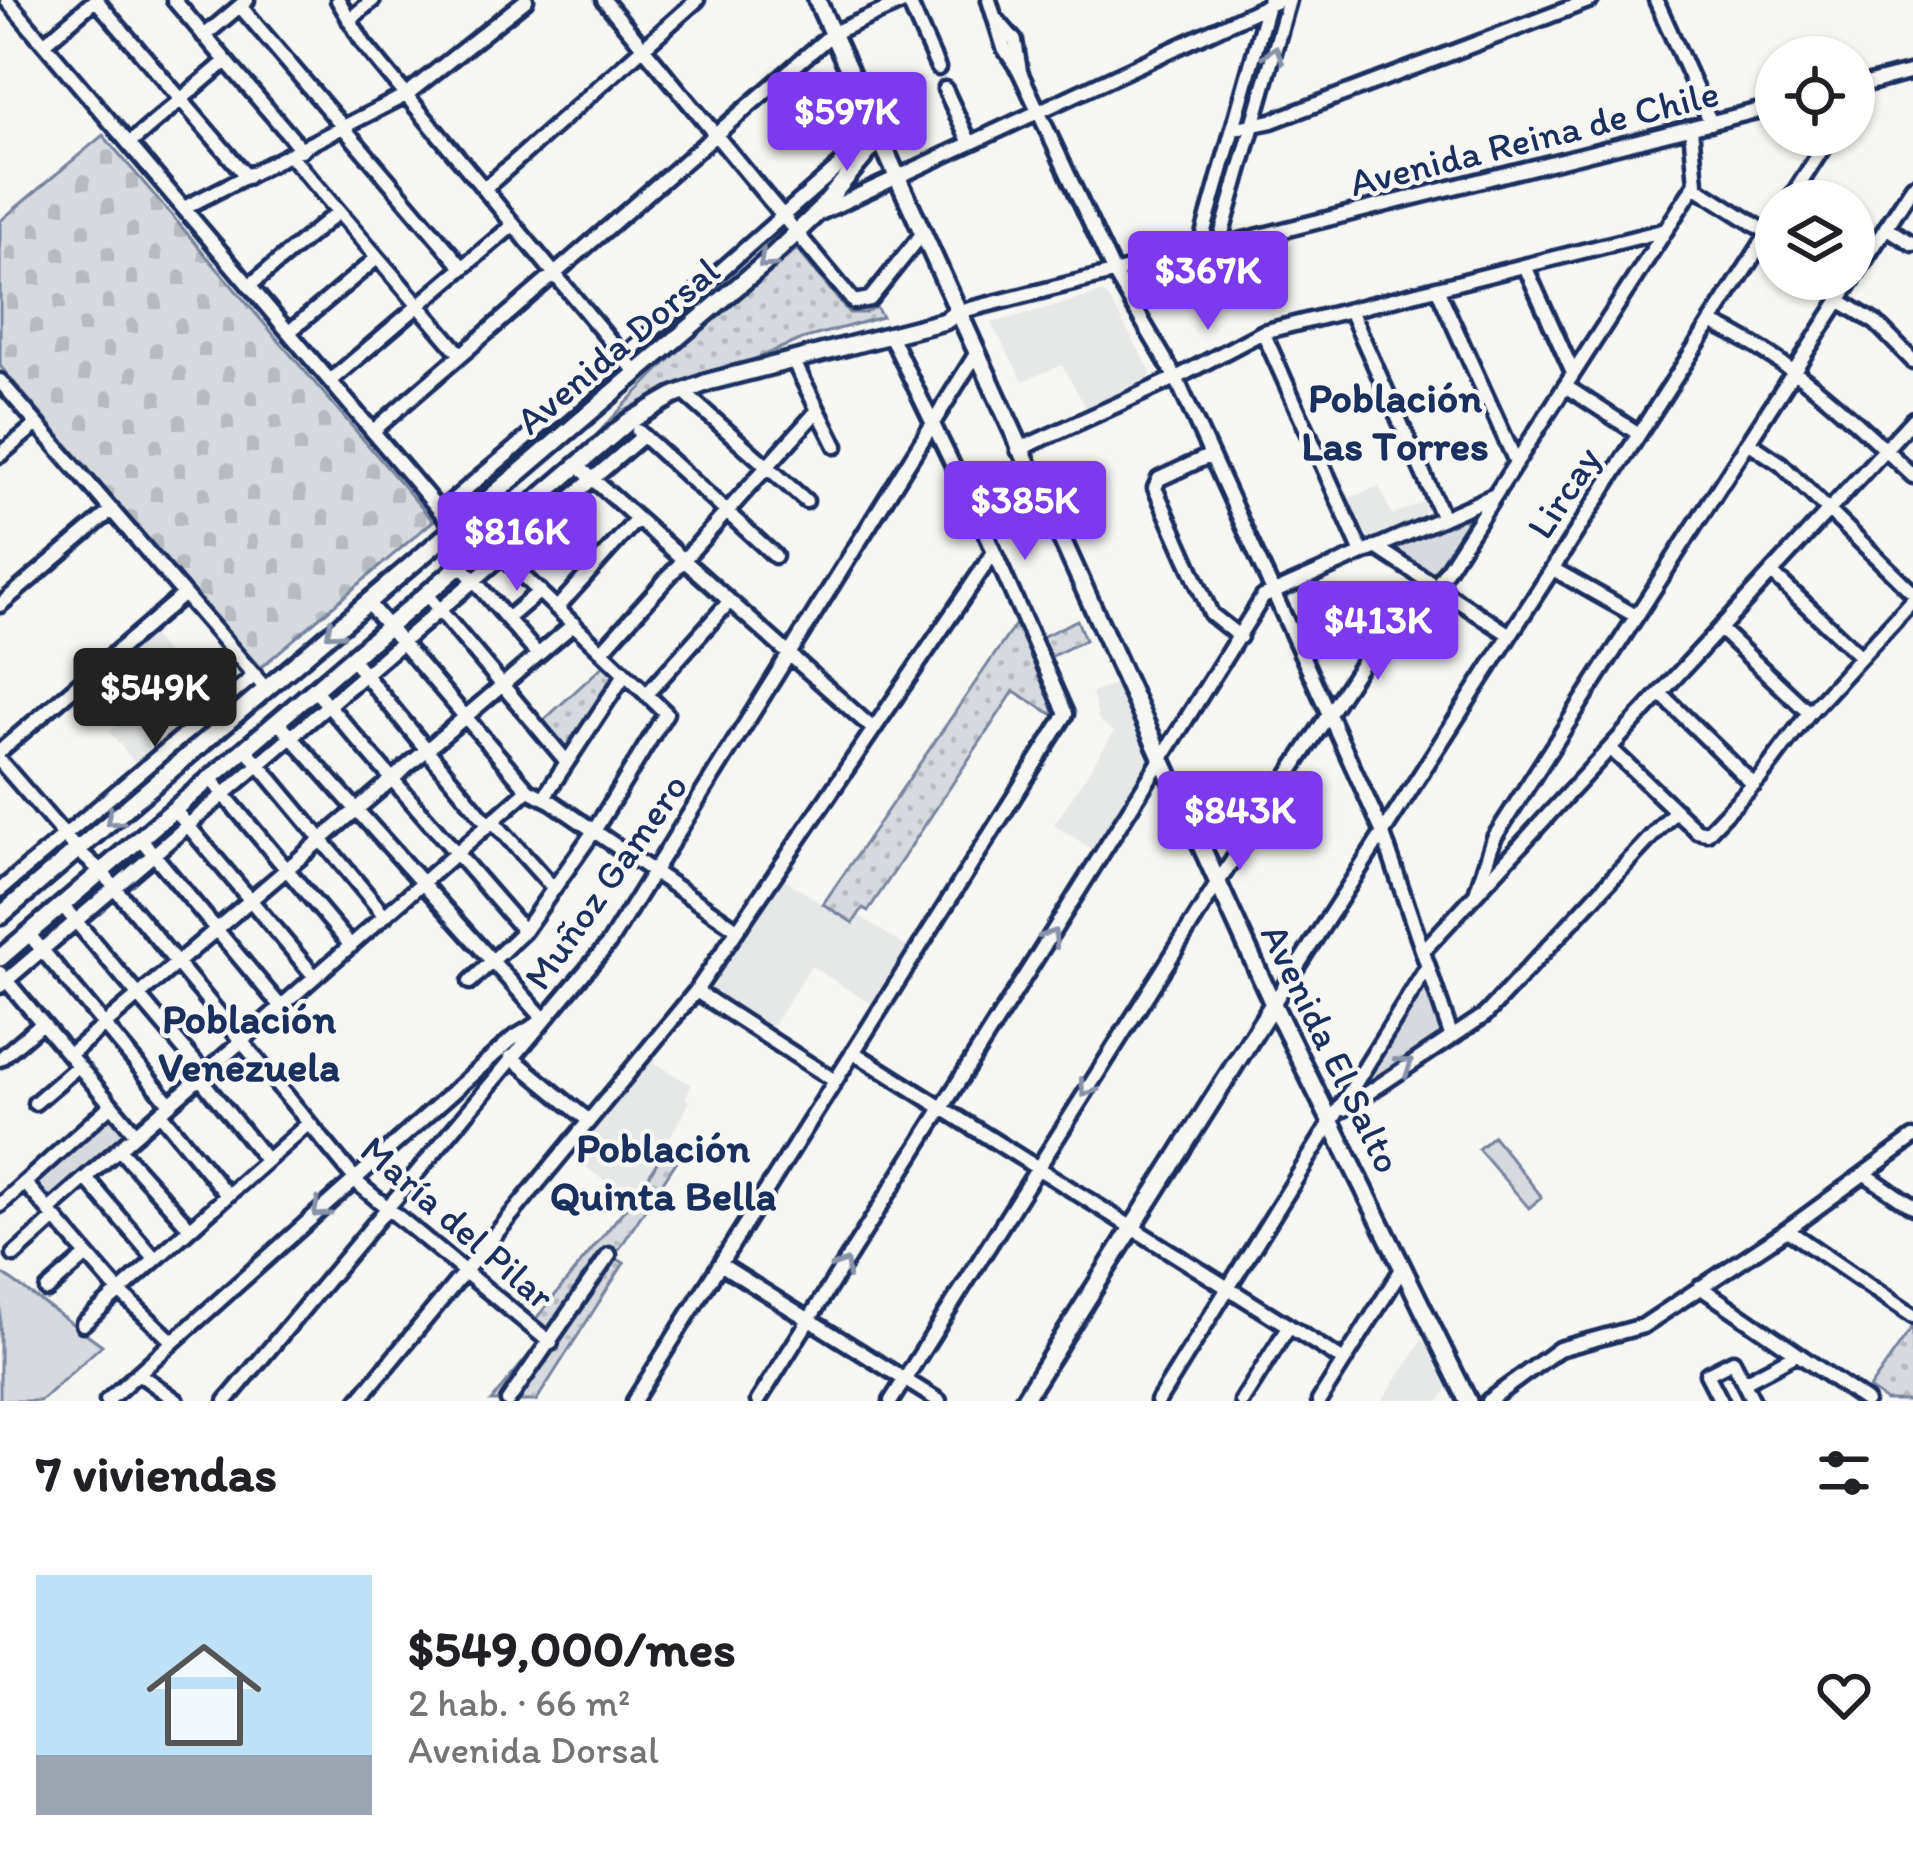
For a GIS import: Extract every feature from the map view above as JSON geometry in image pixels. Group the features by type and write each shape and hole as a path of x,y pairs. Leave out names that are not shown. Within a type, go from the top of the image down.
{"main road":[{"name":"Avenida El Salto","path":"817,0 1161,764 1273,1004 1335,1119 1461,1397"},
{"name":"Avenida Dorsal","path":"0,916 261,682 368,602 797,233 880,137"},
{"name":"Avenida Dorsal","path":"0,958 628,422 682,392 946,321 958,312"},
{"name":"Lircay","path":"1023,1401 1273,1004"}],"street":[{"path":"7,0 454,528 502,555 666,712 594,831 524,931 470,982"},
{"path":"44,44 95,0 247,177"},
{"path":"174,0 226,61 338,212 461,355"},
{"path":"338,0 406,95 636,372"},
{"path":"349,20 374,0"},
{"path":"184,208 406,95 526,0"},
{"path":"604,0 850,299 860,304 870,299 923,233"},
{"path":"484,189 697,0"},
{"path":"988,0 1004,48 1020,72 1114,273 1176,378 1382,831 1450,1035"},
{"path":"1218,248 1289,0"},
{"path":"1233,129 1253,126 1591,0"},
{"path":"1656,0 1711,123"},
{"path":"373,431 833,33 905,1 938,68"},
{"path":"815,215 1272,2"},
{"path":"1198,252 1272,2"},
{"path":"204,36 243,3 463,268"},
{"path":"129,144 226,61"},
{"path":"1875,82 1913,72"},
{"path":"945,89 970,143"},
{"name":"Avenida Reina de Chile","path":"958,312 1755,111"},
{"path":"1436,587 1694,186 1691,128"},
{"path":"440,511 855,152"},
{"path":"1694,186 1755,218"},
{"path":"1875,244 1913,186"},
{"path":"249,286 338,212"},
{"path":"330,381 514,225"},
{"path":"1886,227 1913,244"},
{"path":"1018,450 1176,378 1262,332 1666,230"},
{"name":"Lircay","path":"1273,1004 1755,253"},
{"path":"289,332 377,258"},
{"path":"1525,266 1574,374"},
{"path":"1437,288 1516,462"},
{"path":"1477,892 1494,838 1838,300"},
{"path":"1841,300 1876,323 1913,361"},
{"path":"1350,310 1443,518"},
{"path":"1711,322 1795,369 1913,476"},
{"path":"1262,332 1369,550 1510,635"},
{"path":"634,1401 1066,715 890,335"},
{"name":"Muñoz Gamero","path":"226,1401 609,944 976,354"},
{"path":"793,360 836,446"},
{"path":"0,381 261,682"},
{"path":"1565,386 1639,434"},
{"path":"682,392 806,501"},
{"path":"602,651 818,410"},
{"path":"1423,951 1913,419"},
{"path":"628,422 775,556"},
{"path":"0,455 37,424"},
{"path":"136,1134 2,980 643,436"},
{"path":"1610,748 1704,834 1754,785 1808,713 1913,596 1781,464 1748,442"},
{"path":"1211,455 1159,479 1155,488 1211,614 1240,637"},
{"path":"577,465 872,728"},
{"path":"758,1401 1263,597 1495,495"},
{"path":"0,604 112,510"},
{"path":"557,608 637,519"},
{"path":"358,1401 696,991 994,552"},
{"path":"460,564 538,655"},
{"path":"1553,569 1636,616"},
{"path":"1772,573 1860,656"},
{"path":"507,619 540,591"},
{"path":"0,752 184,594"},
{"path":"425,594 566,762"},
{"path":"368,602 528,790 737,929"},
{"path":"647,694 729,602"},
{"path":"1249,622 1282,612"},
{"path":"35,1103 104,1025 574,624"},
{"path":"891,1401 1217,884 1388,624"},
{"path":"1720,628 1808,713"},
{"path":"350,658 426,750 554,889"},
{"path":"544,797 625,674"},
{"name":"Avenida Dorsal","path":"0,890 261,682"},
{"path":"314,689 524,931"},
{"path":"1660,694 1754,785"},
{"path":"107,1401 501,1048 545,1020 278,721"},
{"path":"245,748 385,916"},
{"name":"María del Pilar","path":"0,761 101,871 355,1178 551,1343"},
{"path":"210,778 351,946"},
{"path":"14,1255 118,1149 528,790"},
{"path":"174,808 315,977"},
{"path":"1335,1119 1485,1015 1676,811"},
{"path":"140,838 281,1007"},
{"path":"1365,858 1390,855"},
{"path":"62,904 266,1160"},
{"path":"28,933 104,1025 227,1195"},
{"path":"1158,1401 1428,966"},
{"path":"696,991 835,1082"},
{"path":"0,1059 42,1023"},
{"path":"501,1048 589,1121"},
{"path":"853,1052 1344,1361"},
{"path":"0,1205 111,1106"},
{"path":"83,1324 309,1123"},
{"path":"1488,1401 1559,1348 1636,1330 1913,1138"},
{"path":"118,1149 190,1228"},
{"path":"1865,1174 1913,1207"},
{"path":"86,1178 155,1259"},
{"path":"25,1183 120,1291 173,1342"},
{"path":"1787,1229 1913,1316"},
{"path":"46,1290 87,1255"},
{"path":"508,1401 609,1255"},
{"path":"720,1264 939,1401"},
{"path":"1319,1401 1402,1269"},
{"path":"1700,1287 1867,1401"},
{"path":"1242,1401 1289,1327"},
{"path":"1744,1382 1798,1354"},
{"path":"1721,1401 1707,1374 1733,1361 1753,1401"},
{"path":"138,1373 177,1401"}],"shaded area":[{"path":"1102,293 1151,372 1149,379 1086,408 1062,365 1023,381 991,323"},
{"path":"1379,486 1392,515 1423,502 1426,510 1368,539 1348,499"},
{"path":"151,635 210,704 138,767 110,732 118,723 89,687"},
{"path":"1115,684 1153,761 1094,850 1054,825 1114,732 1099,720 1092,693"},
{"path":"780,876 853,925 860,916 909,949 873,1005 811,966 770,1030 708,988 707,982"},
{"path":"649,1060 692,1085 685,1098 690,1101 632,1204 573,1156 573,1151"},
{"path":"1423,1339 1447,1387 1440,1401 1382,1401"}],"green space":[{"path":"103,135 433,521 259,669 0,366 0,221"},
{"path":"797,249 849,313 876,307 882,317 686,380 634,408 582,451 685,345"},
{"path":"1461,518 1467,521 1435,571 1426,574 1396,555 1398,544"},
{"path":"1077,620 1085,640 1038,663 1055,716 1014,691 868,911 863,908 853,923 823,904 1017,622 1027,644"},
{"path":"605,664 618,675 567,752 542,722"},
{"path":"1428,982 1443,1035 1363,1088 1360,1085"},
{"path":"111,1115 129,1136 51,1205 32,1184"},
{"path":"1493,1136 1542,1197 1529,1208 1478,1149"},
{"path":"667,1145 682,1153 614,1257 624,1263 536,1401 491,1401 547,1333 534,1321 631,1207"},
{"path":"0,1272 102,1345 40,1401 0,1401"},
{"path":"1913,1326 1913,1396 1909,1401 1886,1401 1869,1389"}],"district":[{"name":"Población Las Torres","path":"1395,421"},
{"name":"Población Venezuela","path":"249,1042"},
{"name":"Población Quinta Bella","path":"663,1171"}]}
